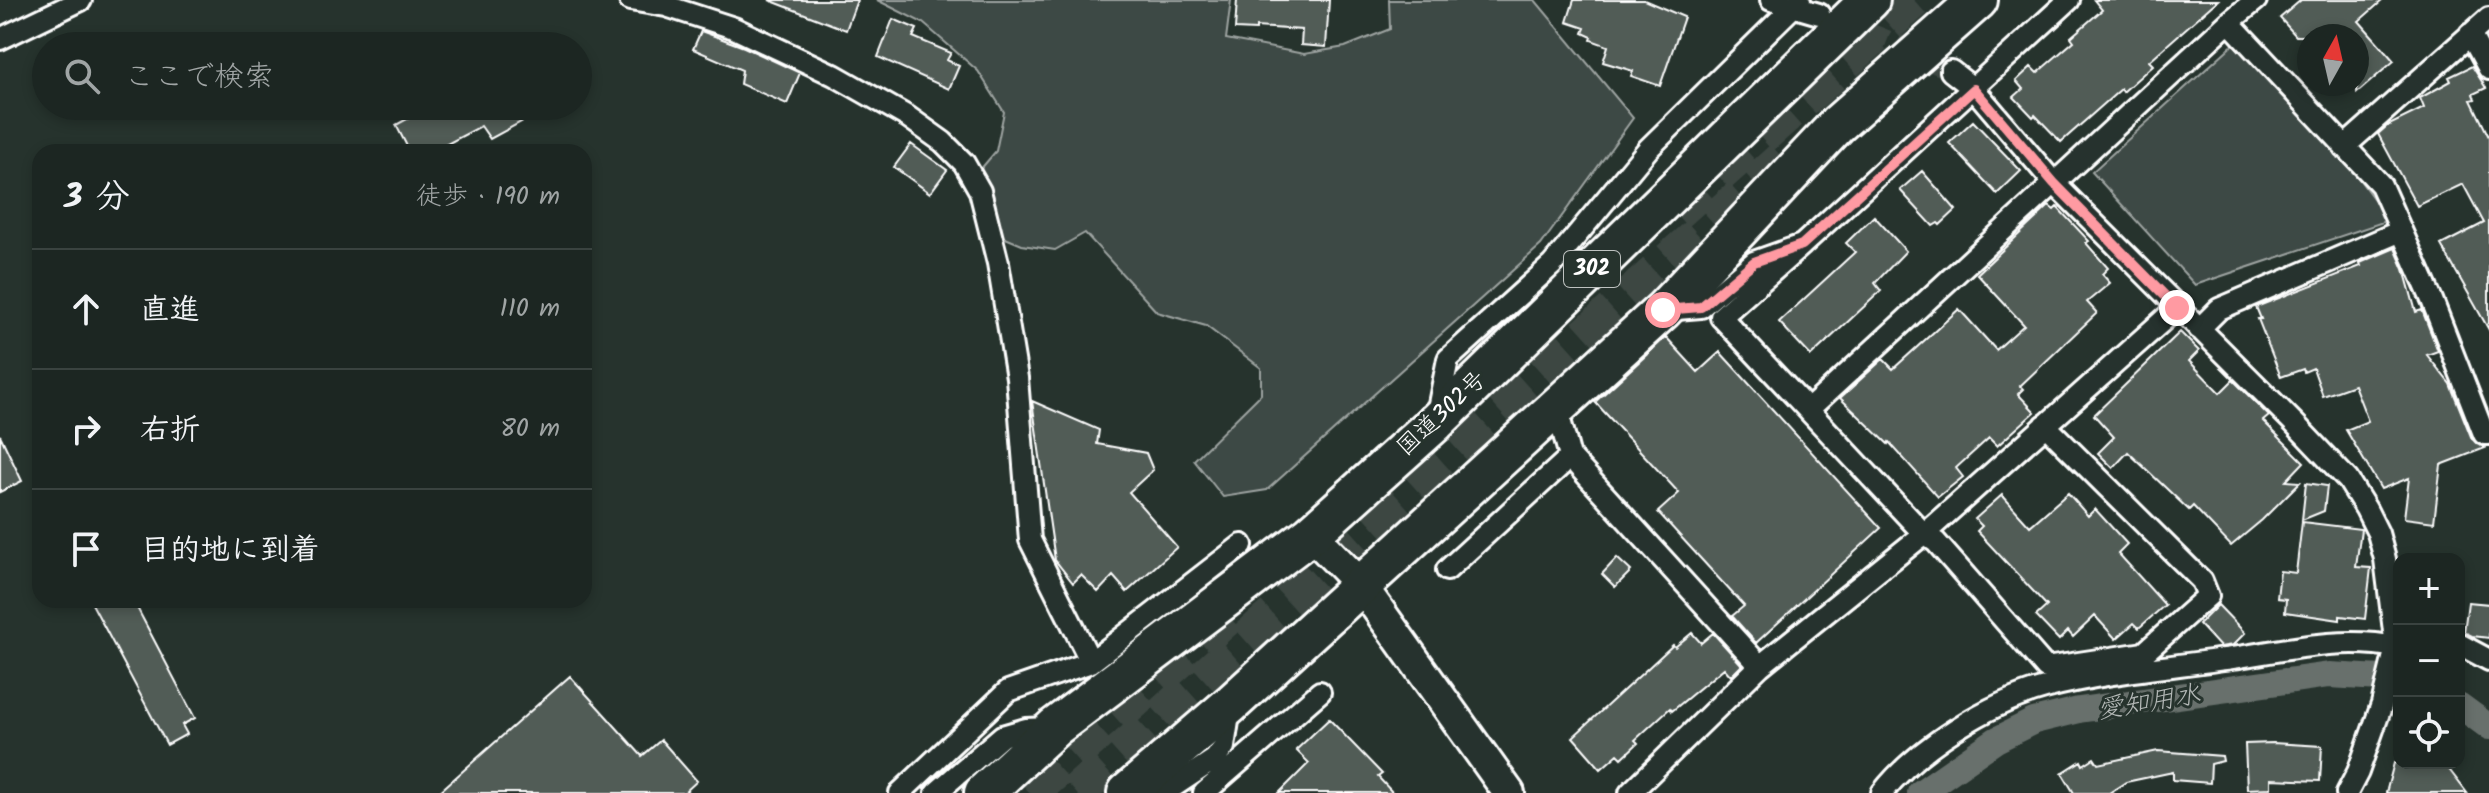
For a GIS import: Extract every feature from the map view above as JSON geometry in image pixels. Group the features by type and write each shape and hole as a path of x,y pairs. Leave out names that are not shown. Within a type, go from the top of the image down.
{"highway":[{"name":"国道302号","path":"956,790 1055,727 1311,534 1436,422 1870,0"},
{"path":"1127,793 1231,704 1663,310 1838,124 1978,0"}],"street":[{"path":"0,39 81,0"},
{"path":"630,0 666,6 734,28 834,75 908,117 943,142 964,163 980,191 998,263 1017,378 1030,540 1091,662"},
{"path":"1771,0 1796,3 1819,14"},
{"path":"2045,425 2202,581 2208,596 2144,653 2046,668 1936,542 1924,534 1721,317 2069,0"},
{"path":"1808,410 2256,0"},
{"path":"1436,422 1448,359 1552,265 1648,149 1796,3"},
{"path":"2344,147 2489,18"},
{"path":"2229,22 2381,185 2432,300 2484,434 2489,434"},
{"path":"2470,34 2489,69"},
{"path":"1951,71 1974,89 2054,183 2348,480 2378,533 2395,625"},
{"path":"2199,329 2219,309 2401,231"},
{"path":"1663,310 1701,307 1754,262 1802,245"},
{"path":"1630,793 1760,666 1924,534 2177,308"},
{"path":"1556,405 1570,457 1760,666"},
{"path":"1447,570 1570,457"},
{"path":"1311,534 1360,584 1509,793"},
{"path":"905,788 1008,691 1091,662 1242,545"},
{"path":"1882,793 1932,747 1968,722 2042,689 2082,680 2318,645 2375,643 2393,634"},
{"path":"2465,647 2489,660"},
{"path":"2347,793 2358,772 2382,704 2393,648"},
{"path":"1204,793 1320,692"},
{"path":"1164,793 1215,759 1224,747 1231,704"},
{"path":"905,788 956,790"}],"shaded area":[{"path":"877,0 1231,0 1226,39 1304,54 1345,47 1390,29 1389,0 1535,0 1633,118 1541,245 1267,490 1223,497 1194,460 1261,394 1261,368 1206,326 1157,312 1085,233 1055,250 1022,245 1003,237 979,171 996,151 1004,112 978,71 923,23"},
{"path":"2236,42 2348,164 2389,220 2195,285 2092,172"}],"building":[{"path":"769,0 857,0 846,30"},
{"path":"1237,0 1329,0 1326,47 1301,45 1302,30 1235,29"},
{"path":"1574,0 1644,0 1684,17 1660,86 1631,76 1633,71 1603,62 1608,46 1591,40 1592,37 1583,33 1585,28 1567,22"},
{"path":"2094,0 2218,0 2149,61 2153,65 2061,142 2014,97 2023,89 2016,81 2031,67 2037,73 2074,41 2071,37 2102,10"},
{"path":"2301,0 2383,0 2359,21 2362,24 2297,24 2297,36 2280,18"},
{"path":"893,19 917,29 913,37 951,53 947,60 959,66 949,89 878,57"},
{"path":"701,31 800,73 787,104 740,84 742,70 693,49"},
{"path":"2369,32 2394,61 2369,83"},
{"path":"2472,66 2486,88 2473,94 2475,99 2471,100 2489,137 2489,330 2441,245 2484,223 2463,184 2417,206 2378,134 2387,126 2424,108 2420,98 2451,81 2449,77"},
{"path":"405,120 525,120 490,139 481,126 447,144 406,144 396,125"},
{"path":"1973,121 2021,171 1997,194 1949,143"},
{"path":"911,144 947,170 930,193 894,167"},
{"path":"1922,171 1956,210 1940,225 1933,226 1900,190"},
{"path":"2049,206 2054,210 2057,207 2089,241 2086,243 2108,268 2102,274 2110,283 2087,302 2097,313 2020,386 2023,389 2018,394 2035,412 1997,446 1989,438 1956,468 1963,477 1938,497 1889,442 1840,398 1883,359 1893,369 1959,309 1996,350 2024,325 1977,274"},
{"path":"1874,216 1906,251 1875,283 1881,291 1811,356 1779,322 1855,252 1846,243"},
{"path":"2395,248 2416,312 2422,310 2438,351 2427,355 2450,384 2472,439 2485,448 2441,465 2434,522 2404,518 2409,478 2381,489 2346,430 2368,421 2354,385 2323,396 2313,368 2281,377 2256,307 2361,266 2360,263"},
{"path":"2180,332 2199,351 2189,361 2220,393 2233,380 2269,416 2263,421 2304,462 2286,481 2300,482 2231,546 2193,506 2189,510 2128,452 2113,468 2098,453 2114,437 2094,415"},
{"path":"1666,337 1698,372 1720,352 1881,528 1756,643 1732,616 1744,606 1658,512 1679,493 1595,402"},
{"path":"1032,401 1099,430 1097,444 1146,453 1153,470 1129,492 1177,547 1127,592 1113,576 1098,592 1081,575 1073,583 1055,560"},
{"path":"0,435 22,481 0,492"},
{"path":"2306,483 2327,486 2324,511 2302,520"},
{"path":"2068,493 2088,516 2095,509 2127,544 2118,553 2165,605 2139,628 2134,623 2116,639 2095,616 2073,637 2068,631 2059,640 2036,616 2047,606 1977,531 1982,526 1975,519 2002,495 2030,526"},
{"path":"2302,522 2361,529 2356,567 2371,568 2365,619 2340,616 2340,620 2285,612 2286,599 2277,598 2280,571 2296,573"},
{"path":"1617,558 1631,571 1615,587 1602,574"},
{"path":"2468,602 2489,604 2489,638 2465,632"},
{"path":"2218,605 2245,633 2233,645 2220,647 2199,624"},
{"path":"94,608 137,608 195,718 182,725 187,734 167,745"},
{"path":"1692,633 1701,643 1713,633 1742,665 1731,676 1724,668 1672,711 1670,708 1635,740 1638,743 1622,758 1618,754 1601,769 1573,737 1673,645 1675,647"},
{"path":"570,676 642,756 661,740 697,781 684,793 438,793"},
{"path":"1329,719 1382,774 1378,777 1393,793 1279,793 1309,763 1296,750"},
{"path":"2245,744 2322,746 2320,781 2271,779 2271,788 2247,789"},
{"path":"2158,751 2222,756 2223,761 2211,764 2210,783 2173,780 2173,772 2126,782 2109,793 2074,793 2062,773 2081,761 2083,765 2094,758 2098,764"},
{"path":"2393,767 2449,769 2467,793 2386,793"}],"waterway":[{"name":"愛知用水","path":"1920,793 1996,740 2034,721 2079,710 2329,675 2393,679"},
{"name":"愛知用水","path":"2465,709 2489,727"}],"tunnel":[{"path":"1675,213 1914,0"},
{"path":"1841,22 1892,42 1951,71"},
{"path":"1076,793 1794,149"},
{"path":"1030,793 1231,613"}],"route":[{"path":"1663,310 1701,307 1754,262 1802,245 1974,89 2054,183 2177,308"}]}
